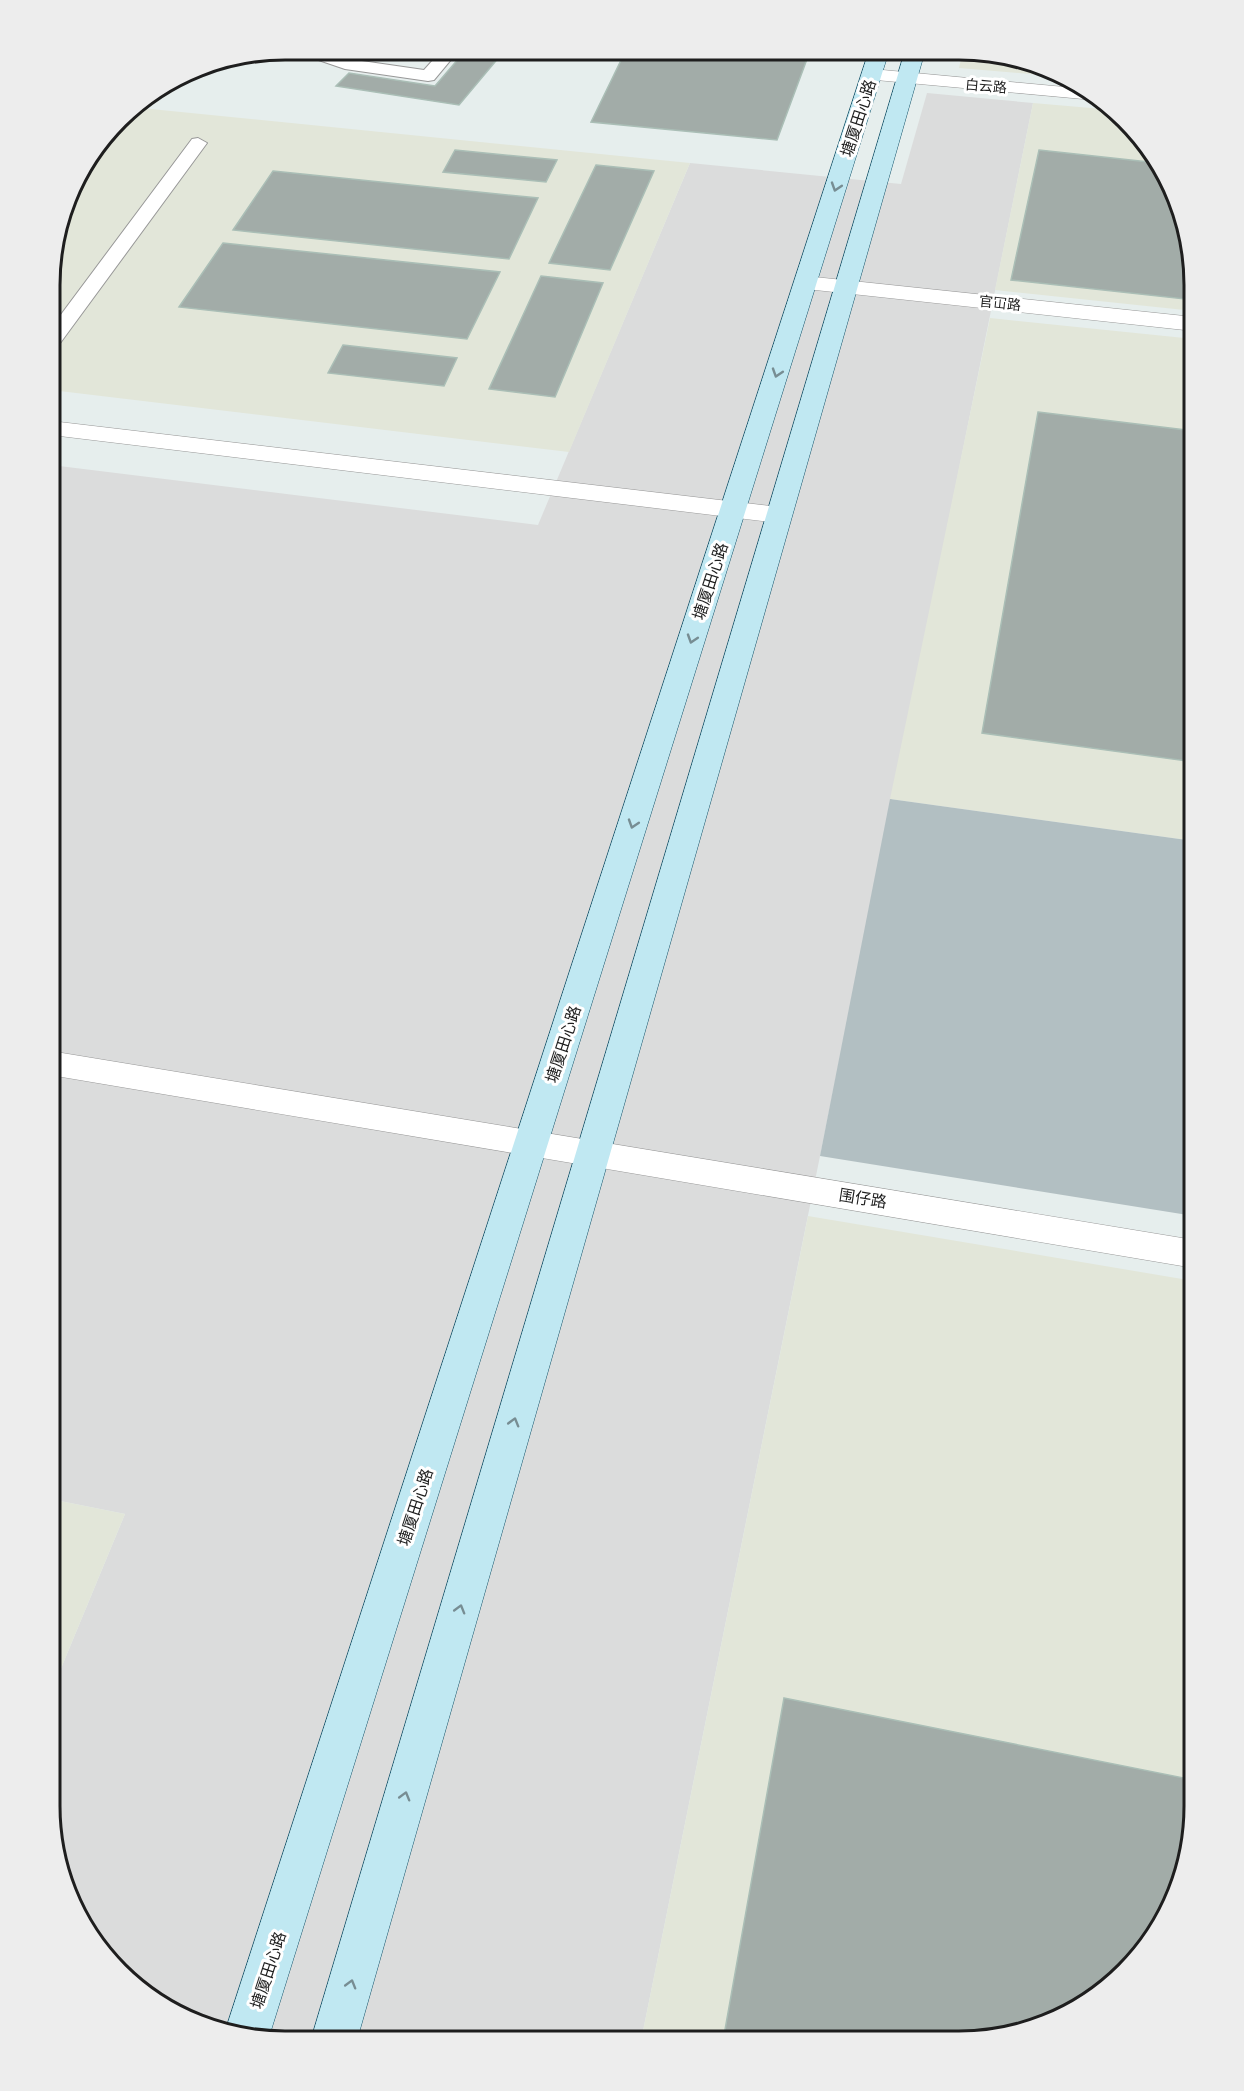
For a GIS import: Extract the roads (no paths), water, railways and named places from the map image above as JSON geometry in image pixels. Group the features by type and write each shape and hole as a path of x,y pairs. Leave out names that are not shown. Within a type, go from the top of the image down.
{"main road":[{"name":"塘厦田心路","path":"249,2028 875,63"},
{"path":"337,2031 911,65"}],"street":[{"name":"白云路","path":"875,63 911,65 1075,92"},
{"name":"官冚路","path":"805,283 1184,323"},
{"path":"60,429 779,515"},
{"name":"围仔路","path":"60,1065 1184,1252"}],"lane":[{"path":"334,60 345,64 428,76 442,60"},
{"path":"60,330 198,143"}]}
